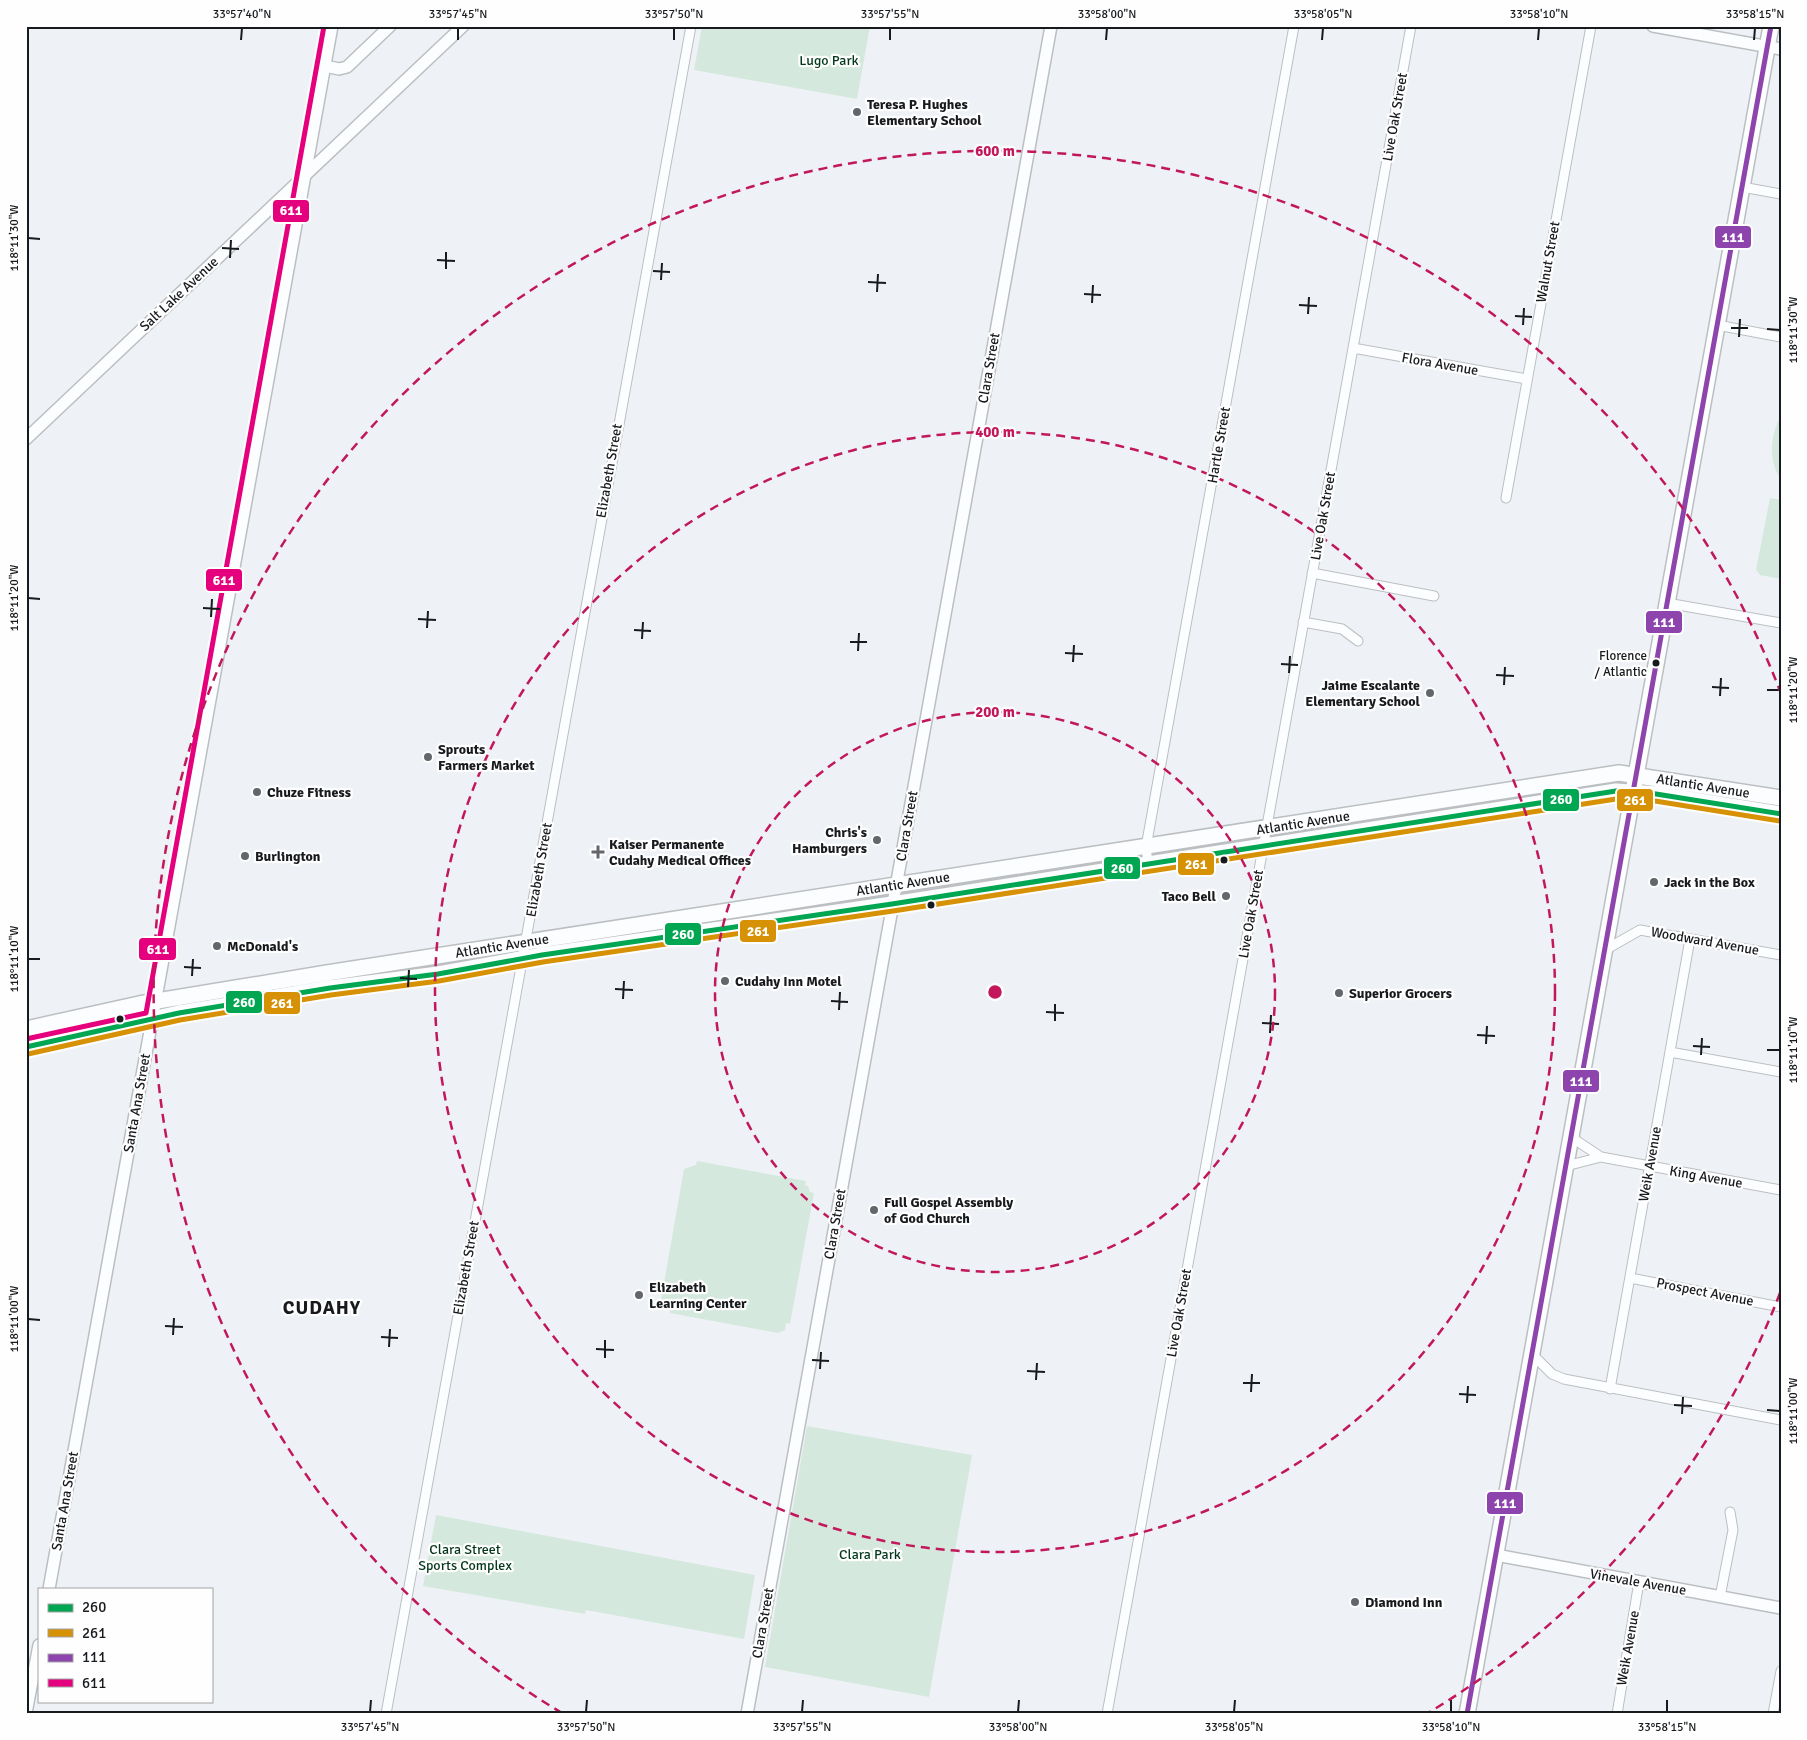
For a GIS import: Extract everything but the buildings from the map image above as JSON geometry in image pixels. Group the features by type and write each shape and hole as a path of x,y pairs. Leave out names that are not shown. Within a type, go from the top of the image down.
{"main road":[{"path":"1467,1714 1742,187 1774,48 1771,26"},
{"name":"Atlantic Avenue","path":"26,1029 156,1001 1619,773 1781,798"},
{"name":"Atlantic Avenue","path":"26,1047 152,1019 330,988 438,974 522,959 892,904 1616,790 1781,814"}],"street":[{"name":"Santa Ana Street","path":"49,1588 332,26"},
{"path":"325,66 339,69 346,67 390,26"},
{"name":"Salt Lake Avenue","path":"26,439 463,26"},
{"name":"Elizabeth Street","path":"386,1714 566,723 567,701 690,26"},
{"name":"Clara Street","path":"747,1714 1051,26"},
{"name":"Hartle Street","path":"1148,864 1146,847 1294,26"},
{"name":"Live Oak Street","path":"1107,1714 1412,26"},
{"name":"Walnut Street","path":"1506,498 1591,26"},
{"path":"1653,26 1774,48"},
{"path":"1742,187 1781,194"},
{"path":"1717,325 1781,337"},
{"name":"Flora Avenue","path":"1353,348 1527,379"},
{"path":"1312,574 1434,596"},
{"path":"1667,603 1781,623"},
{"path":"1304,622 1342,630 1358,641"},
{"name":"Woodward Avenue","path":"1604,950 1640,930 1781,955"},
{"name":"Weik Avenue","path":"1610,1388 1690,940"},
{"path":"1670,1052 1781,1072"},
{"name":"King Avenue","path":"1571,1137 1601,1156 1781,1190"},
{"name":"King Avenue","path":"1566,1166 1601,1156"},
{"name":"Prospect Avenue","path":"1630,1278 1781,1307"},
{"path":"1532,1354 1552,1374 1564,1379 1781,1420"},
{"path":"1720,1597 1733,1530 1730,1512"},
{"name":"Vinevale Avenue","path":"1496,1556 1781,1608"},
{"name":"Weik Avenue","path":"1617,1714 1639,1582"},
{"path":"26,1714 38,1650"},
{"path":"1773,1714 1781,1671"}],"green space":[{"name":"Lugo Park","path":"702,26 870,26 857,99 694,70"},
{"path":"1781,415 1781,479 1774,464 1772,447 1775,430"},
{"path":"1770,498 1781,500 1781,579 1760,575 1756,570"},
{"path":"697,1161 806,1181 805,1185 808,1186 810,1192 814,1193 790,1324 786,1323 785,1330 778,1333 670,1313 670,1308 666,1307 664,1301 661,1300 684,1169 696,1165"},
{"name":"Clara Park","path":"807,1426 972,1455 929,1697 765,1667"},
{"name":"Clara Street Sports Complex","path":"436,1515 755,1575 744,1639 586,1610 585,1614 423,1586"}],"transit line":[{"name":"611","path":"26,1039 146,1013 324,26"},
{"name":"111","path":"1467,1714 1771,26"},
{"name":"260","path":"26,1047 179,1013 330,988 438,974 542,955 892,904 1616,791 1656,794 1781,814"},
{"name":"261","path":"28,1054 180,1020 331,995 439,981 543,962 893,911 1616,799 1655,801 1780,821"}],"place":[{"name":"Teresa P. Hughes Elementary School","path":"857,112"},
{"name":"Florence / Atlantic","path":"1656,663"},
{"name":"Jaime Escalante Elementary School","path":"1430,693"},
{"name":"Sprouts Farmers Market","path":"428,757"},
{"name":"Chuze Fitness","path":"257,792"},
{"name":"Chris's Hamburgers","path":"877,840"},
{"name":"Kaiser Permanente Cudahy Medical Offices","path":"598,852"},
{"name":"Burlington","path":"245,856"},
{"name":"Jack in the Box","path":"1654,882"},
{"name":"Taco Bell","path":"1226,896"},
{"name":"McDonald's","path":"217,946"},
{"name":"Cudahy Inn Motel","path":"725,981"},
{"name":"Superior Grocers","path":"1339,993"},
{"name":"Full Gospel Assembly of God Church","path":"874,1210"},
{"name":"Elizabeth Learning Center","path":"639,1295"},
{"name":"Diamond Inn","path":"1355,1602"}],"district":[{"name":"CUDAHY","path":"322,1308"}]}
